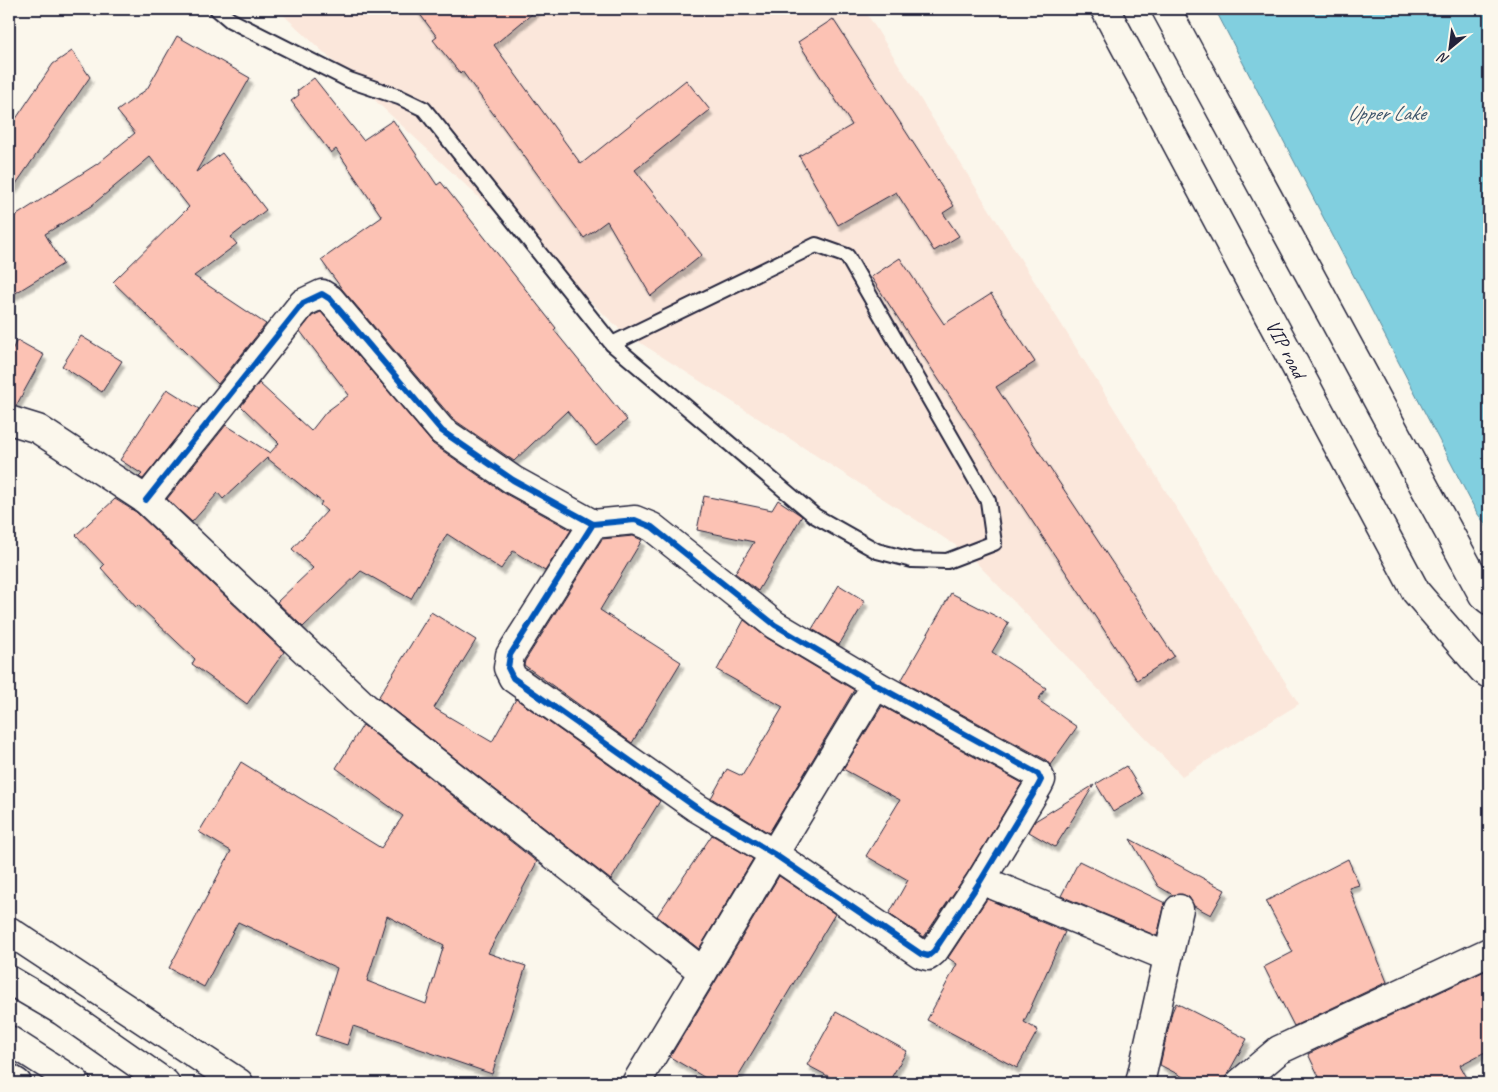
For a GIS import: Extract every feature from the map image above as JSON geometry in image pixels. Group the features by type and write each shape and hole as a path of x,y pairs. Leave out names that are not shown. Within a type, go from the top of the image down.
{"street":[{"name":"VIP road","path":"1105,9 1416,592 1483,670 1489,674"},
{"path":"1166,9 1483,595 1489,600"},
{"path":"146,500 302,303 322,294 330,299 442,431 513,480 593,524 635,520 652,527 775,625 876,685 1038,774 1041,780 1038,786 981,880 934,951 928,956 921,954 774,854 690,803 513,678 508,668 510,655 593,524"},
{"path":"9,420 38,429 146,500 365,707 703,972"},
{"path":"636,1083 876,685"},
{"path":"981,880 1168,957"},
{"path":"1140,1083 1179,909"},
{"path":"9,931 239,1083"},
{"path":"1240,1083 1279,1050 1489,952"},
{"path":"9,980 62,1011 165,1083"},
{"path":"9,1040 76,1083"},
{"path":"9,1078 17,1083"}],"lane":[{"path":"216,9 230,20 349,80 399,97 424,109 612,344 815,516 877,551 912,560 947,561 994,543 988,501 847,256 816,244 612,344"}],"shaded area":[{"path":"277,9 864,9 1299,704 1182,776 966,552 622,331"}],"water":[{"name":"Upper Lake","path":"1215,9 1489,9 1489,529 1477,513"}],"building":[{"path":"416,9 538,9 494,45 581,164 686,80 710,110 635,170 702,255 651,296 607,221 584,238 462,71 460,73 433,40 437,37"},
{"path":"833,19 954,206 943,213 959,236 934,251 896,192 838,225 799,156 852,125 798,42"},
{"path":"177,36 250,78 196,172 222,153 266,210 231,237 237,244 194,276 266,324 218,384 113,282 189,207 150,157 91,206 45,234 63,264 9,297 9,220 97,164 135,133 117,111 147,89"},
{"path":"72,51 90,77 9,194 9,129 53,64"},
{"path":"314,78 363,140 393,120 437,185 441,182 556,328 554,330 627,420 596,446 567,411 514,461 453,419 342,289 321,260 382,217 336,149 331,153 291,101 299,95 297,91"},
{"path":"900,258 944,324 991,294 1035,362 996,387 1174,656 1137,680 871,277"},
{"path":"321,312 433,444 504,493 571,530 545,571 513,551 501,569 447,534 411,599 361,571 303,627 277,602 313,568 292,549 327,511 320,505 322,502 267,458 223,499 218,493 192,522 167,499 226,425 270,453 279,443 241,406 259,383 311,431 326,412 349,395 300,331 312,316"},
{"path":"81,336 122,361 102,392 62,366"},
{"path":"17,340 44,355 16,406 9,405 9,356"},
{"path":"167,389 199,409 143,479 139,477 142,474 120,460"},
{"path":"704,496 772,510 778,500 802,516 758,591 735,573 754,542 697,530"},
{"path":"115,499 136,512 284,652 247,704 192,664 195,659 138,605 136,607 101,568 104,565 76,535"},
{"path":"633,536 642,540 600,610 681,662 632,743 524,665 602,539"},
{"path":"839,585 865,601 839,645 812,629"},
{"path":"951,593 1009,623 992,652 1046,688 1038,700 1077,727 1050,765 1046,760 901,681"},
{"path":"431,612 476,640 434,708 492,742 516,699 660,801 611,880 378,698"},
{"path":"744,620 767,638 854,690 769,833 711,798 727,769 742,776 783,707 717,670"},
{"path":"882,706 1022,783 968,872 924,937 889,914 908,880 866,856 900,800 843,769"},
{"path":"363,725 537,862 488,953 526,966 492,1074 353,1026 347,1045 316,1035 337,968 238,922 204,987 169,968 231,851 199,832 241,762 381,848 403,816 336,768","holes":["387,916 444,945 426,1004 367,981"]},
{"path":"1126,766 1143,794 1113,812 1096,784"},
{"path":"1094,785 1055,847 1029,832 1035,821"},
{"path":"712,835 753,859 699,949 657,916"},
{"path":"1130,839 1225,890 1211,915 1194,906 1189,897 1182,894 1173,895 1158,886"},
{"path":"1348,859 1359,885 1349,888 1387,982 1294,1026 1264,967 1293,952 1266,901"},
{"path":"1079,861 1165,903 1157,936 1061,896"},
{"path":"779,876 835,914 734,1083 714,1083 670,1057"},
{"path":"987,899 1065,932 1024,1022 1038,1030 1017,1068 927,1020 957,964 948,958"},
{"path":"1489,969 1489,1050 1460,1065 1470,1083 1322,1083 1308,1054"},
{"path":"1176,1003 1247,1039 1226,1077 1225,1083 1195,1083 1160,1065 1172,1012"},
{"path":"836,1012 907,1051 888,1083 841,1083 807,1065"}],"cycle path":[{"path":"146,500 303,303 322,294 330,299 442,431 513,480 593,524 635,520 652,527 775,625 876,685 1038,774 1041,780 1038,786 981,880 934,951 928,956 921,954 774,854 697,808 513,678 508,668 510,655 593,524"}]}
